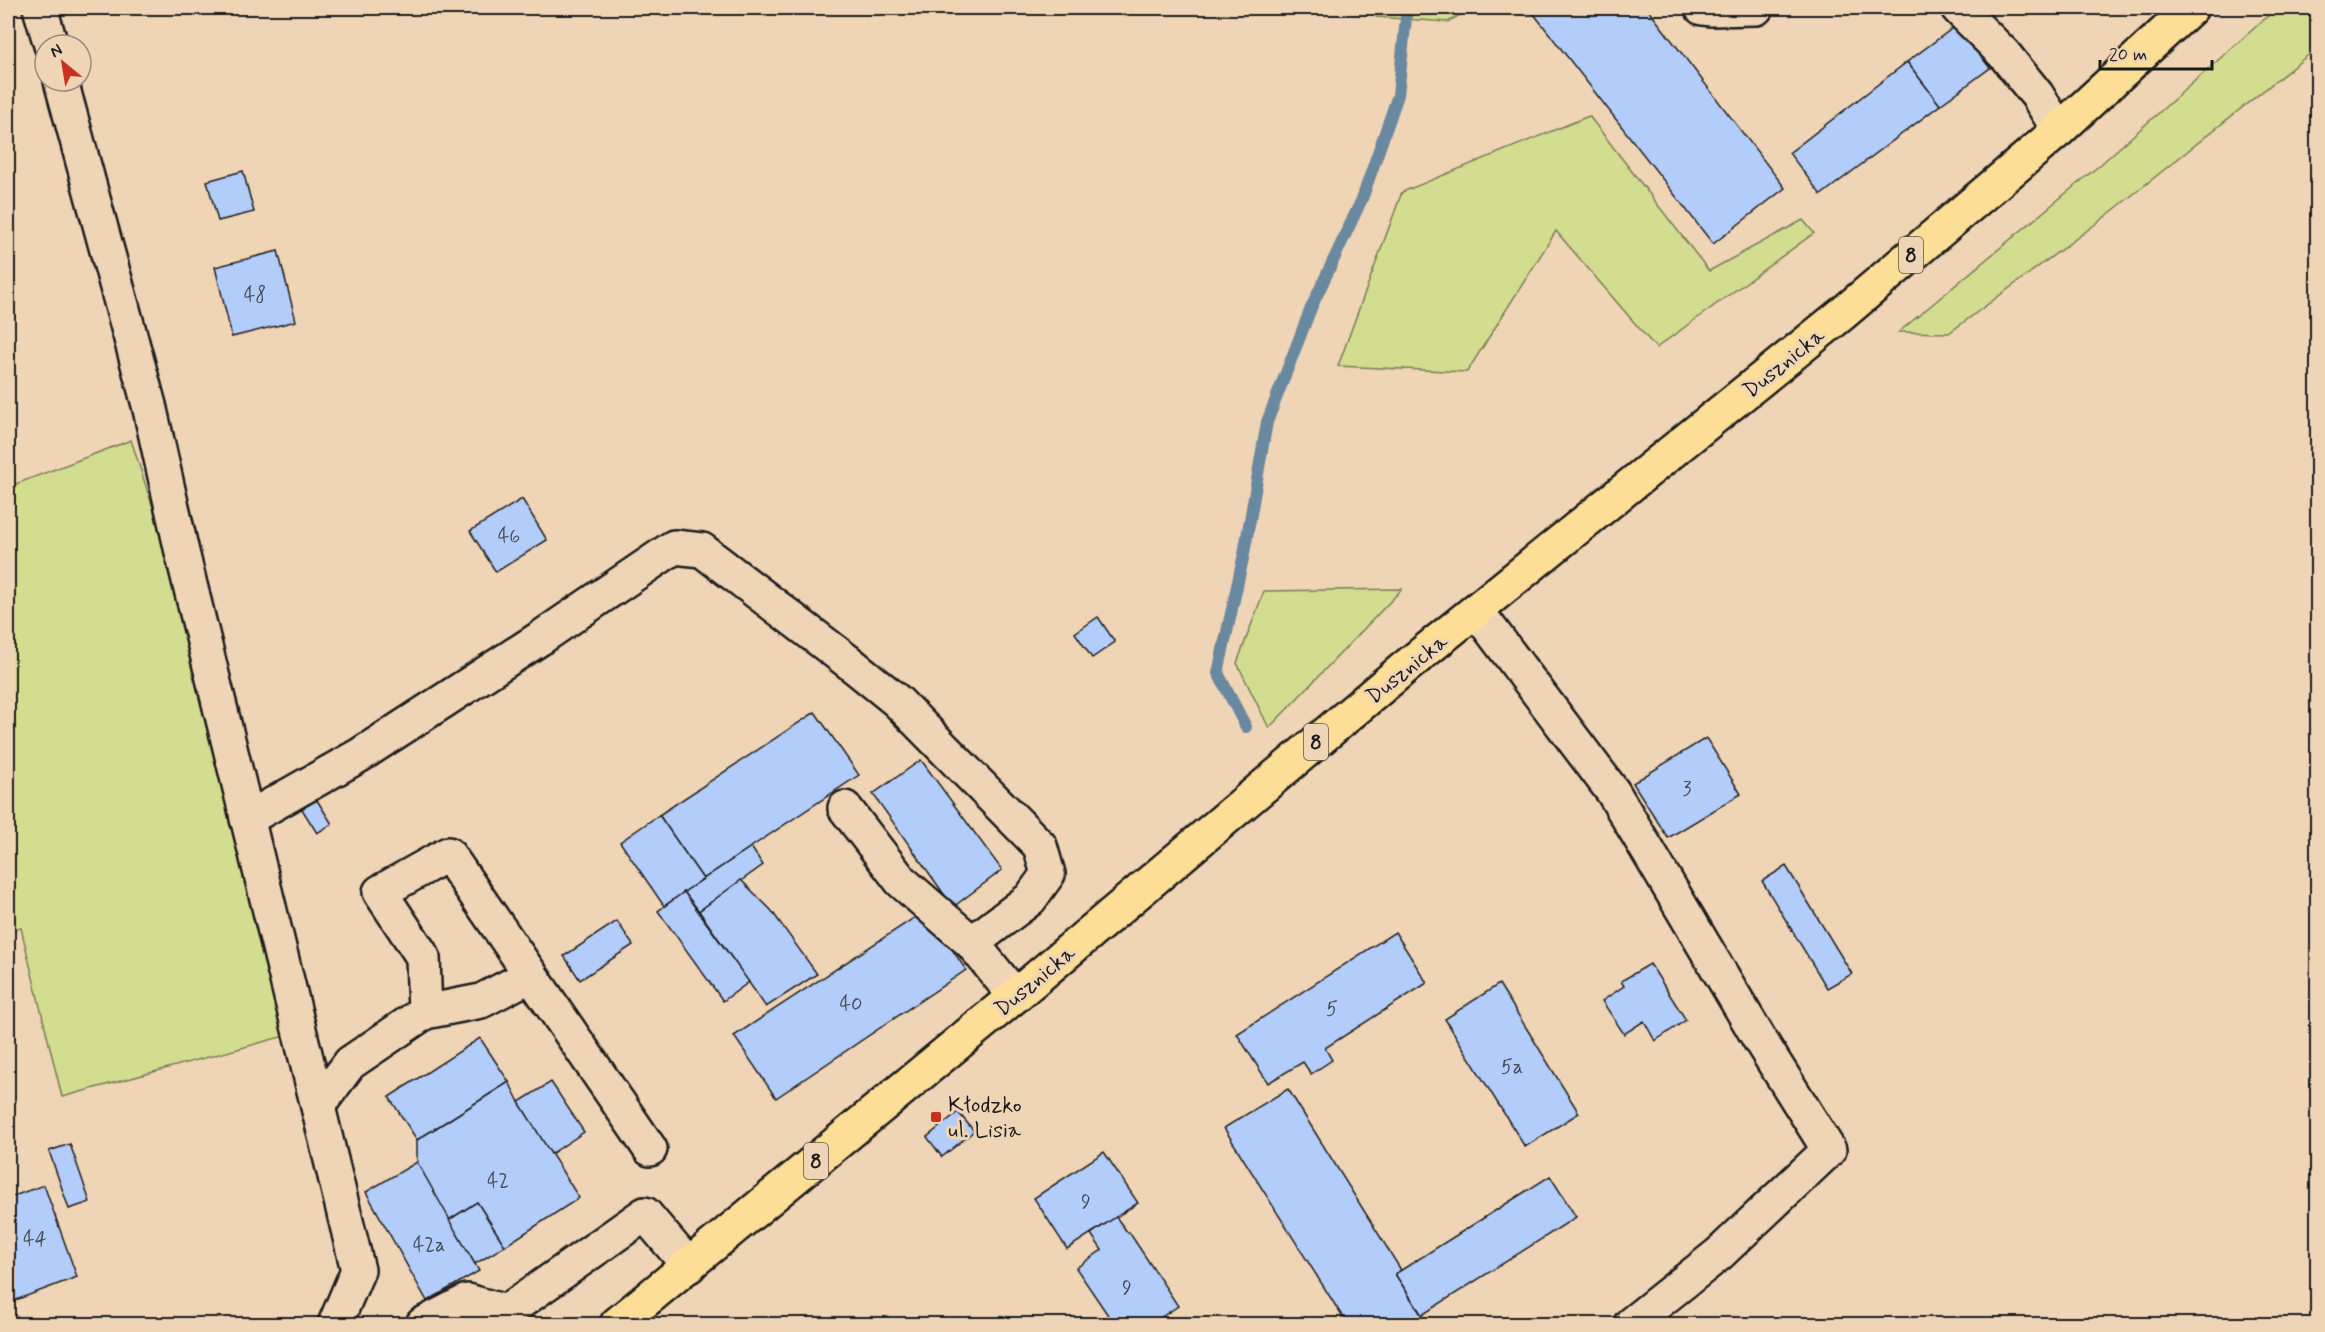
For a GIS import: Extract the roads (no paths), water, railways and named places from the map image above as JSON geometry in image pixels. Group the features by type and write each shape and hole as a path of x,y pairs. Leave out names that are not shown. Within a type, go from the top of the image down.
{"highway":[{"name":"Dusznicka","path":"617,1324 1015,996 1403,669 1816,336 2059,130 2191,8"}],"street":[{"path":"40,8 47,33"},
{"path":"1702,8 1756,8"},
{"path":"1958,8 2004,54 2037,95 2059,130"},
{"path":"64,93 149,405 182,552 358,1270 335,1324"},
{"path":"248,819 360,755 539,639 674,547 702,550 897,701 1040,846 1048,874 1030,899 972,943"},
{"path":"1476,610 1613,792 1760,1040 1829,1150 1719,1254 1631,1324"},
{"path":"845,808 901,880 972,943 1015,996"},
{"path":"425,1012 423,957 380,892 448,854 650,1149"},
{"path":"318,1106 350,1063 425,1012 481,1001 531,975"},
{"path":"423,1324 467,1301 503,1318 645,1214 689,1266"}],"waterway":[{"path":"1246,727 1218,673 1244,554 1267,422 1311,308 1362,199 1398,95 1407,8"}],"place":[{"name":"Kłodzko ul. Lisia","path":"936,1117"}]}
